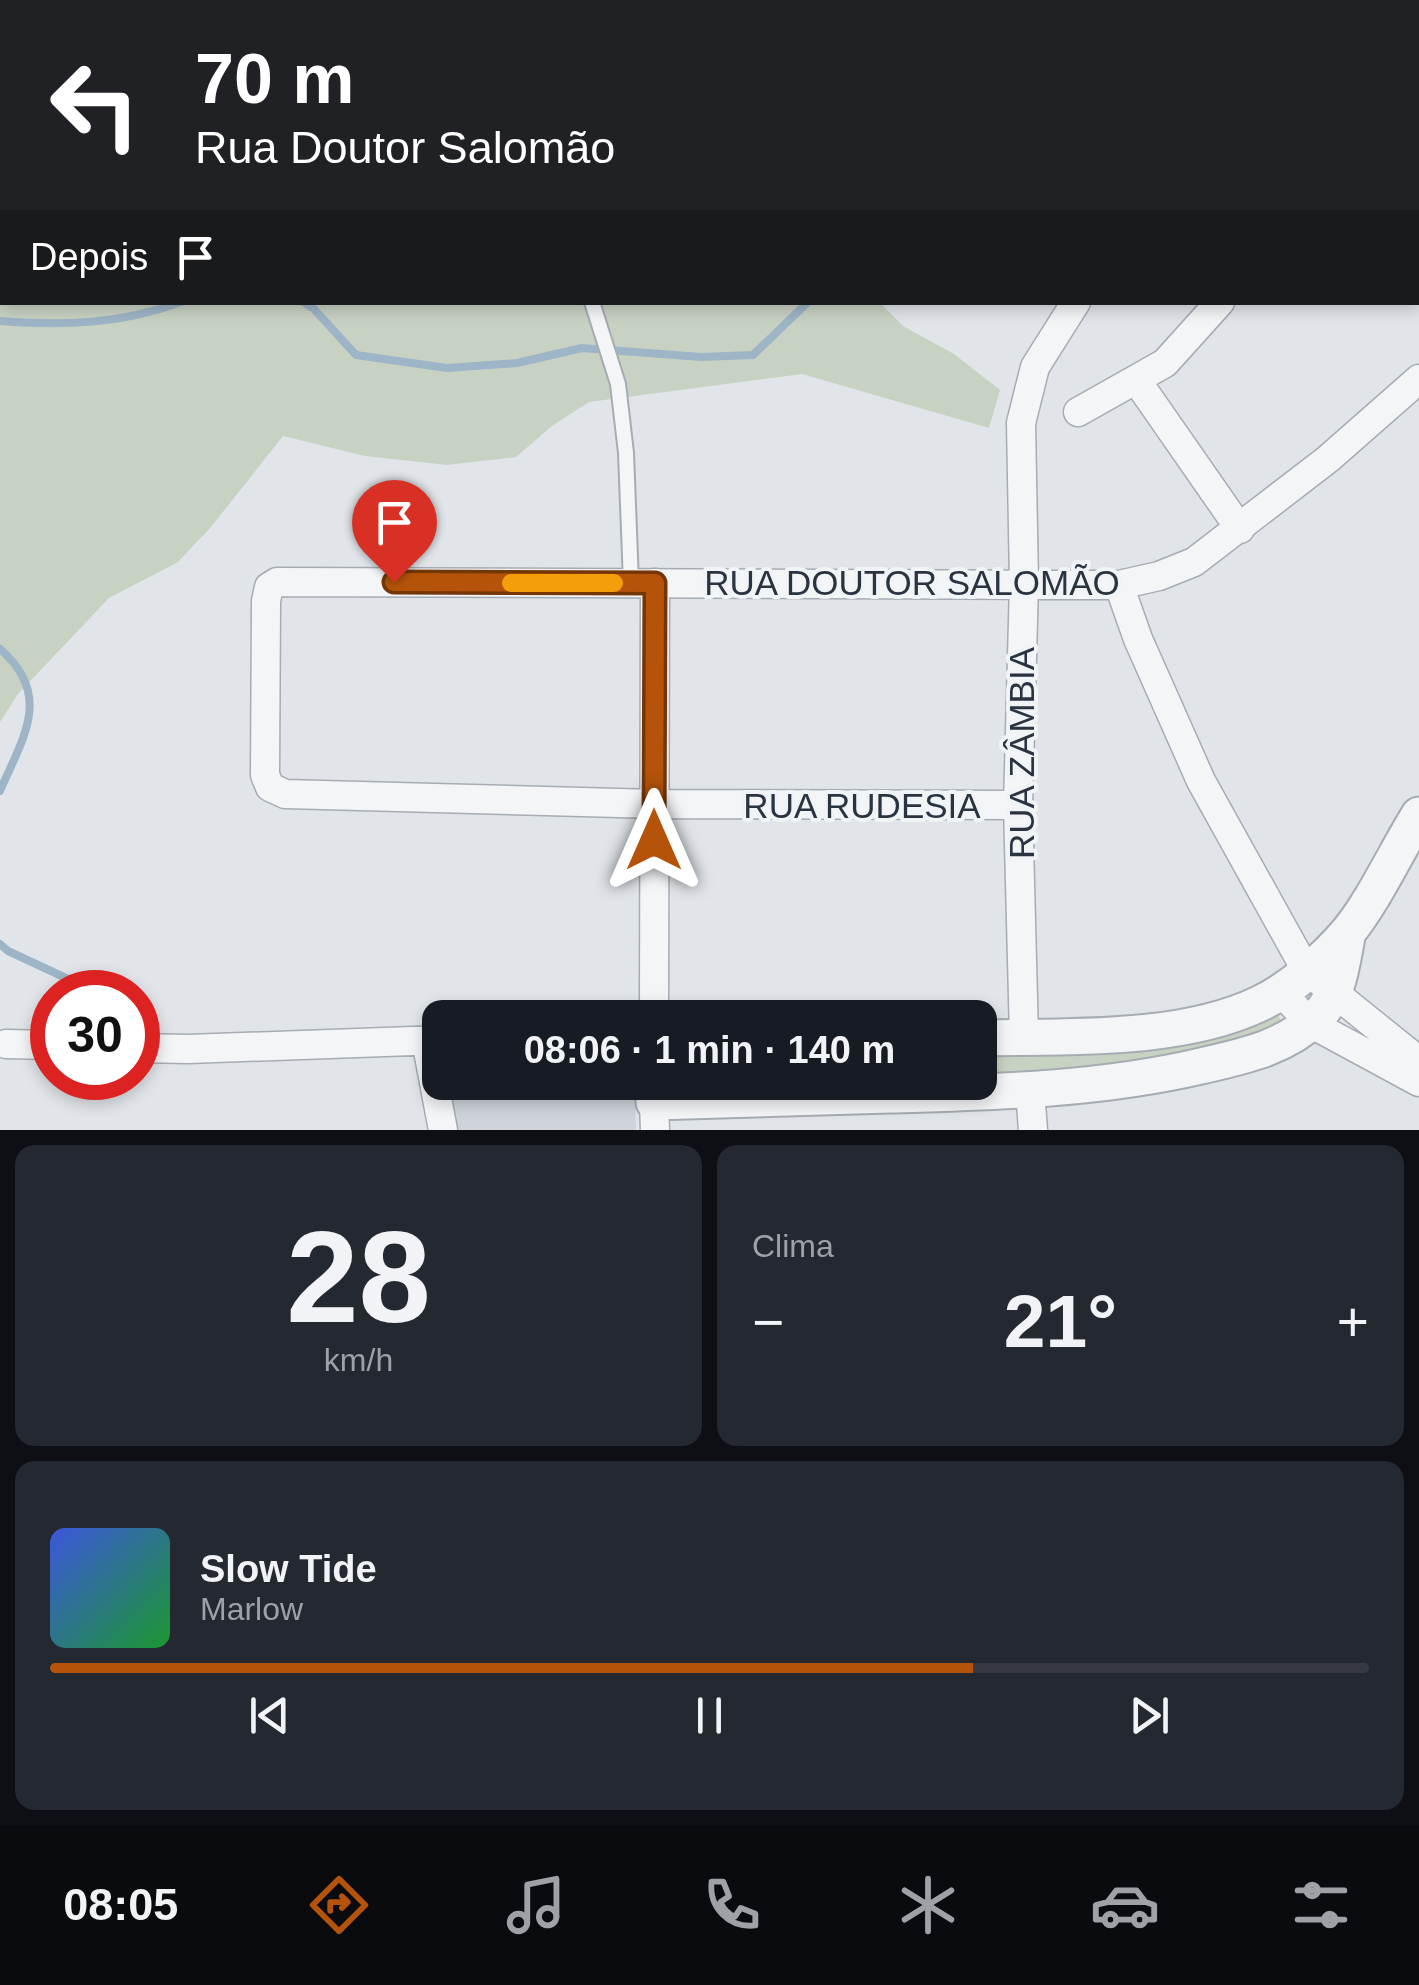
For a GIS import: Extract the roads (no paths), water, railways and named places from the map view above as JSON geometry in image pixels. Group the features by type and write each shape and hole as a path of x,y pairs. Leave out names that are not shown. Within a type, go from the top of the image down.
{"street":[{"name":"RUA ZÂMBIA","path":"1024,1037 1018,805 1024,583 1020,460 1026,393 1035,368 1074,305"},
{"path":"1078,412 1165,363 1217,305"},
{"name":"RUA DOUTOR SALOMÃO","path":"285,794 270,787 265,775 266,601 269,587 276,582 1119,585 1159,576 1194,562 1356,436 1419,379"},
{"path":"1138,381 1240,529"},
{"path":"643,583 654,804 654,1000"},
{"path":"1119,585 1138,639 1310,1023 1419,1082"},
{"name":"RUA RUDESIA","path":"285,794 654,804 1018,805"},
{"path":"997,1038 1134,1033 1190,1024 1257,1005 1294,981 1348,932 1419,815"},
{"path":"997,1091 1103,1085 1253,1054 1285,1041 1310,1023 1335,993 1348,932"},
{"path":"1294,981 1335,993 1419,1061"},
{"path":"160,1048 422,1040"},
{"path":"6,1044 30,1045"},
{"path":"1030,1091 1033,1130"},
{"path":"439,1100 442,1130"},
{"path":"655,1105 684,1100"}],"lane":[{"path":"593,305 618,384 643,583"}],"waterway":[{"path":"0,321 92,322 172,305"},
{"path":"308,305 356,355 447,368 517,363 582,348 701,357 753,355 805,305"},
{"path":"0,649 16,666 30,701 24,736 0,791"},
{"path":"0,944 49,970"}]}
